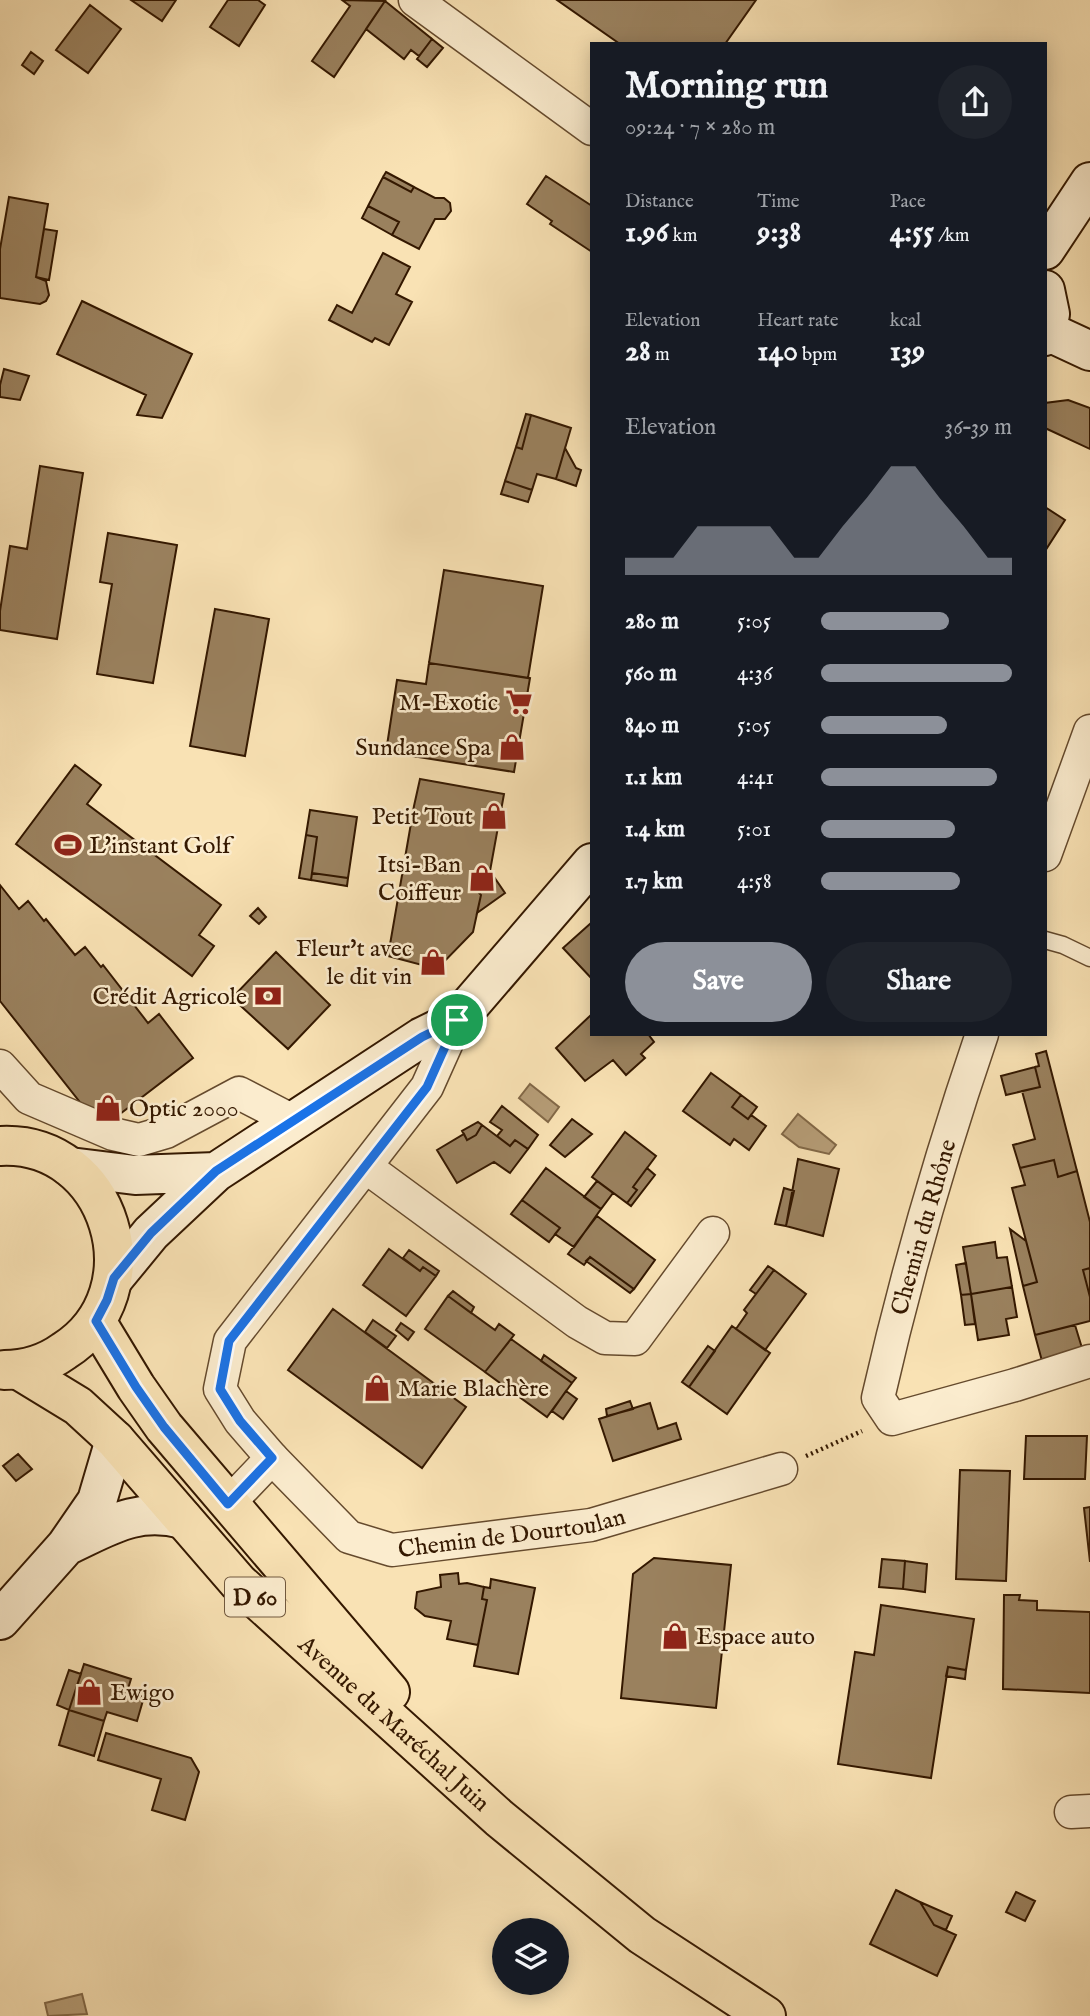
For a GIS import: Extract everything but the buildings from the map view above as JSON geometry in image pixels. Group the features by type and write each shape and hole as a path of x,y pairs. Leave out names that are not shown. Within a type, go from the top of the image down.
{"main road":[{"path":"1047,247 1090,183"},
{"path":"1047,300 1050,314 1047,329"},
{"path":"1047,334 1090,351"},
{"path":"114,1278 151,1233 216,1171 422,1037 457,1020 590,865"},
{"path":"0,1146 43,1153 70,1167 92,1189 107,1216 114,1246 114,1278 96,1321 76,1344 50,1361 10,1370"},
{"path":"70,1167 135,1175 216,1171"},
{"name":"Avenue du Maréchal Juin","path":"96,1321 164,1427 499,1818"},
{"name":"Avenue du Maréchal Juin","path":"10,1370 78,1406 115,1440 238,1582 499,1818 642,1935 763,2015"},
{"path":"0,1620 66,1546 97,1501 115,1440"},
{"path":"66,1546 126,1518 166,1514 183,1519"}],"street":[{"path":"415,0 590,128"},
{"path":"1047,849 1090,731"},
{"name":"Chemin de Dourtoulan","path":"457,1020 427,1087 229,1341 220,1389 240,1421 349,1537 392,1550 592,1525 781,1469"},
{"name":"Chemin du Rhône","path":"892,1419 878,1398 898,1311 953,1119 981,1036"},
{"path":"0,1066 29,1098 113,1135 139,1140 166,1132 239,1093 293,1121"},
{"path":"366,1167 577,1322 605,1338 635,1339 713,1233"},
{"path":"892,1419 1090,1361"},
{"path":"228,1504 272,1458"}],"lane":[{"path":"1047,941 1090,958"}],"path":[{"path":"781,1469 823,1447 892,1419"}],"shaded area":[{"path":"530,1084 559,1107 548,1122 519,1098"},
{"path":"798,1114 836,1145 829,1154 799,1147 782,1134"},
{"path":"82,1994 87,2014 48,2016 45,2003"}],"place":[{"name":"M-Exotic","path":"519,702"},
{"name":"Sundance Spa","path":"512,747"},
{"name":"Petit Tout","path":"494,816"},
{"name":"L'instant Golf","path":"68,845"},
{"name":"Itsi-Ban Coiffeur","path":"482,878"},
{"name":"Fleur't avec le dit vin","path":"433,962"},
{"name":"Crédit Agricole","path":"268,996"},
{"name":"Optic 2000","path":"108,1108"},
{"name":"Marie Blachère","path":"377,1388"},
{"name":"Espace auto","path":"675,1636"},
{"name":"Ewigo","path":"89,1692"}],"route":[{"path":"457,1020 427,1087 229,1341 220,1389 240,1421 272,1458 228,1504 164,1427 96,1321 114,1278 151,1233 216,1171 422,1037 457,1020"}]}
